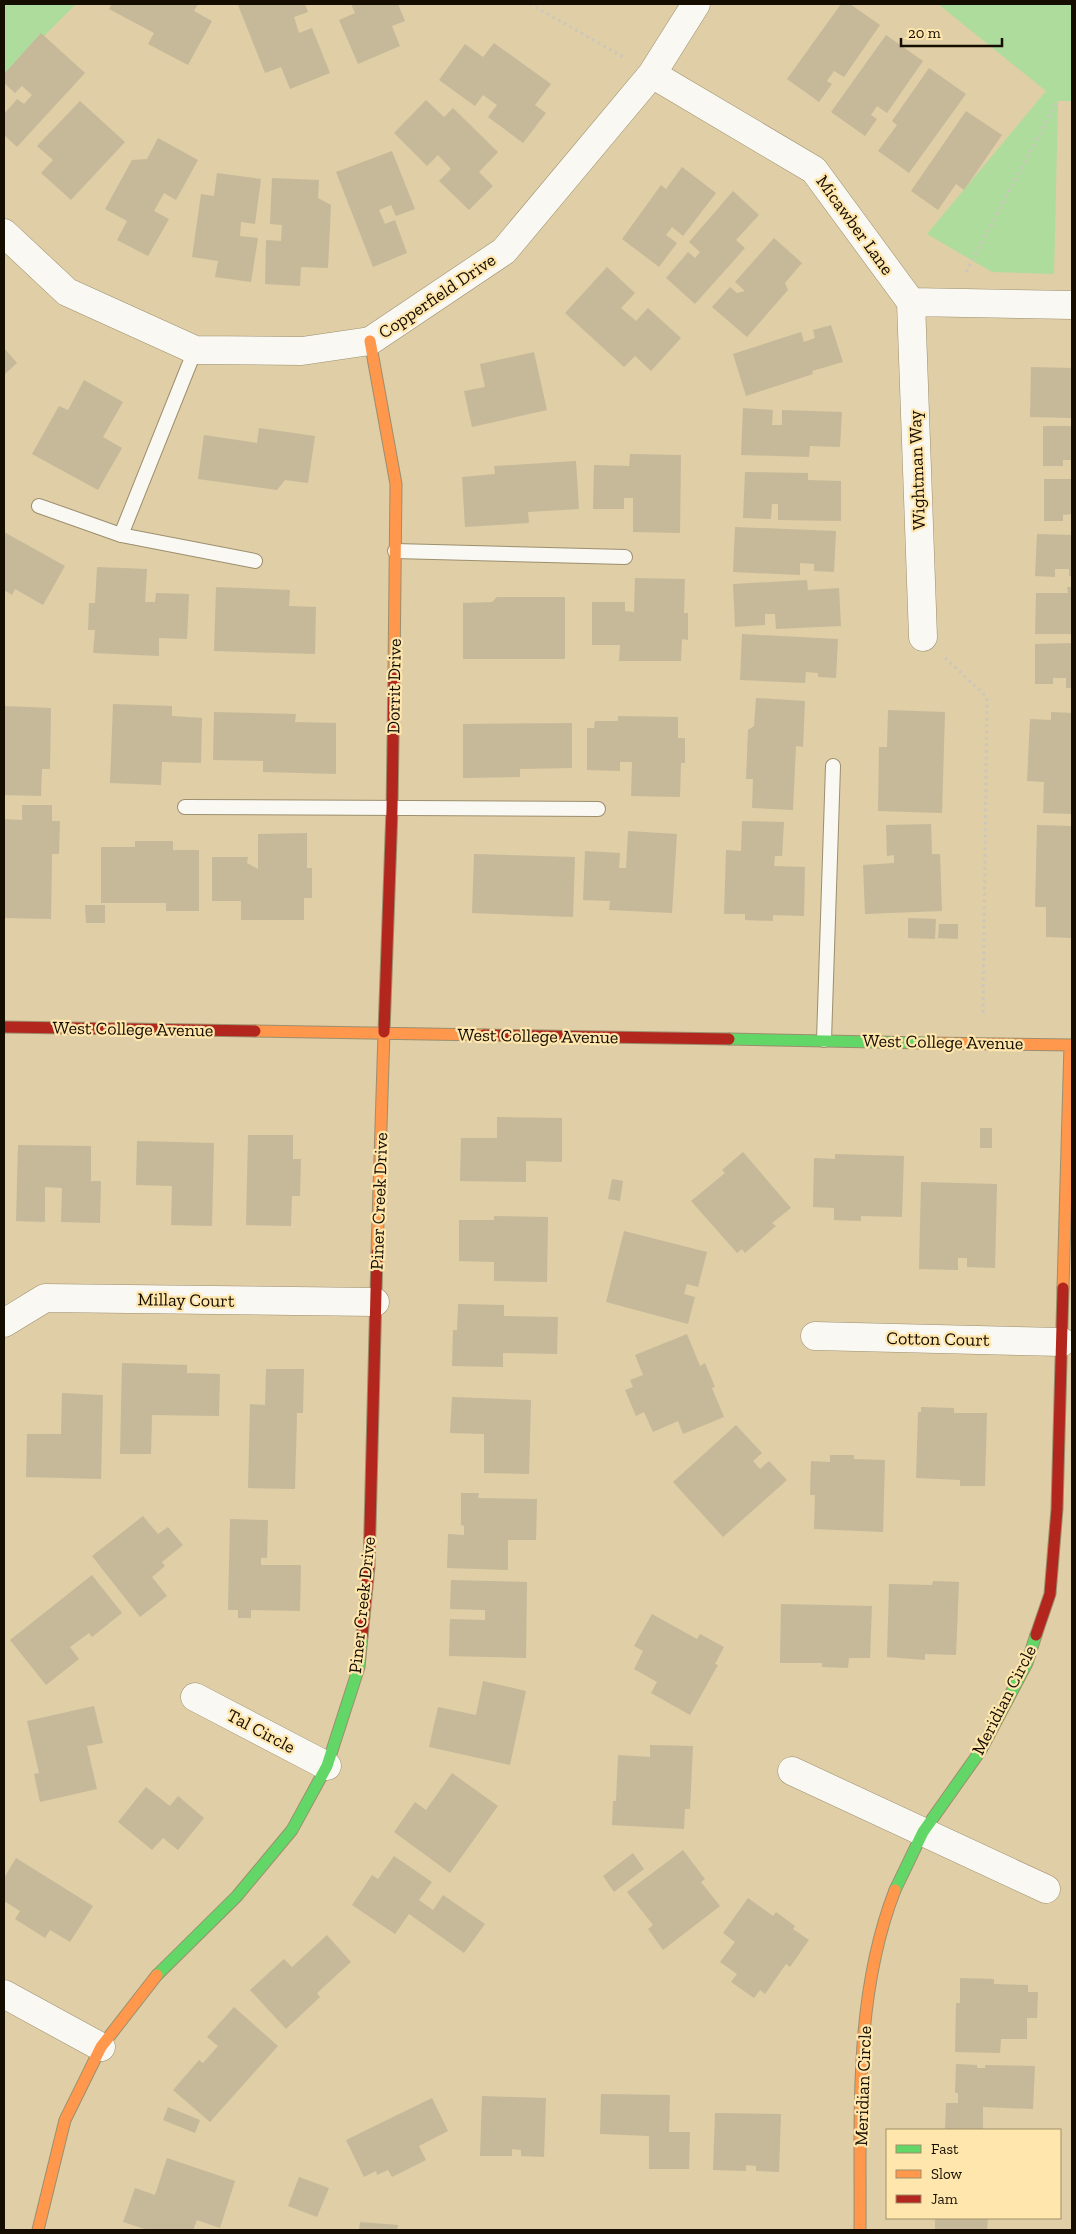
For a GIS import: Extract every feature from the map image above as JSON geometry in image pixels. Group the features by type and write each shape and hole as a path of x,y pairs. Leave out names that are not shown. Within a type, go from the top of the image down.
{"street":[{"name":"Copperfield Drive","path":"4,233 67,292 194,350 302,351 370,341 504,251 652,74 696,4"},
{"name":"Micawber Lane","path":"652,74 814,170 911,302"},
{"path":"911,302 1072,306"},
{"name":"Wightman Way","path":"911,302 922,637"},
{"name":"Dorrit Drive","path":"370,341 396,484 392,809 385,1033"},
{"name":"West College Avenue","path":"4,1028 1071,1044"},
{"name":"Piner Creek Drive","path":"38,2230 65,2120 101,2047 163,1968 237,1896 292,1830 327,1766 359,1667 370,1567 375,1302 385,1033"},
{"name":"Meridian Circle","path":"860,2230 862,2056 870,1972 894,1892 923,1832 986,1741 1027,1664 1050,1594 1057,1510 1071,1044"},
{"name":"Millay Court","path":"4,1323 46,1298 375,1302"},
{"name":"Cotton Court","path":"815,1336 1062,1342"},
{"name":"Tal Circle","path":"195,1697 327,1766"},
{"path":"792,1771 1046,1889"},
{"path":"4,1994 101,2047"}],"lane":[{"path":"121,535 194,350"},
{"path":"38,506 121,535 255,561"},
{"path":"395,551 625,557"},
{"path":"824,1040 833,766"},
{"path":"185,807 598,809"}],"path":[{"path":"530,4 652,74"},
{"path":"950,304 1058,100"},
{"path":"922,637 987,697 983,1043"}],"green space":[{"path":"4,4 76,4 4,76"},
{"path":"938,4 1072,4 1072,101 1058,101 1054,274 992,272 927,234 1046,91"}],"building":[{"path":"112,4 198,4 194,11 212,21 188,65 148,44 154,33 109,9"},
{"path":"305,4 308,12 294,17 299,33 312,28 330,73 290,89 281,67 265,73 238,5"},
{"path":"351,4 398,4 405,21 392,26 400,46 358,64 339,20 355,13"},
{"path":"841,4 850,4 880,25 844,77 834,71 827,81 832,84 819,102 787,79"},
{"path":"41,33 85,73 17,147 4,135 4,114 17,99 24,104 32,95 22,86 15,93 4,83 4,74"},
{"path":"886,35 923,61 887,113 877,106 871,115 877,119 865,136 831,112"},
{"path":"494,43 551,84 535,105 546,113 523,143 488,117 497,105 483,95 475,106 439,80 465,44 483,57"},
{"path":"929,68 966,94 909,173 878,151 897,125 892,121"},
{"path":"426,100 444,117 453,108 498,152 479,172 493,186 469,210 439,181 451,169 438,155 427,166 394,133"},
{"path":"80,101 125,142 71,200 41,173 53,160 37,146"},
{"path":"966,111 1002,135 964,190 956,184 938,210 911,191"},
{"path":"158,138 198,160 176,200 164,193 154,211 169,219 148,256 117,240 127,221 105,209 132,160 147,159"},
{"path":"392,151 415,209 396,216 391,205 379,210 385,224 395,220 407,253 373,267 336,172"},
{"path":"682,167 716,193 683,236 672,227 666,235 677,243 659,267 622,239 661,185 666,189"},
{"path":"217,173 261,179 255,224 241,222 240,236 258,238 251,282 215,277 218,261 192,257 201,194 214,196"},
{"path":"272,178 319,180 318,198 331,205 328,268 301,267 300,286 265,284 266,240 281,241 282,225 270,224"},
{"path":"733,191 759,215 736,240 745,248 695,304 666,278 688,252 695,258 700,252 689,242"},
{"path":"774,238 802,263 785,283 788,290 747,337 712,307 730,287 737,293 745,291 735,282"},
{"path":"607,267 635,293 621,308 636,321 648,308 681,338 651,371 635,356 624,367 565,313"},
{"path":"831,325 843,362 812,371 813,374 746,396 733,354 801,332 804,342 815,338 813,330"},
{"path":"4,348 17,363 4,375"},
{"path":"534,352 547,410 472,427 464,391 485,387 480,364"},
{"path":"1031,367 1072,368 1072,418 1030,417"},
{"path":"84,380 123,402 103,437 122,448 98,490 32,454 59,406 68,410"},
{"path":"743,408 773,410 772,425 782,425 782,410 842,412 840,447 810,446 809,457 741,455"},
{"path":"1043,426 1072,426 1072,460 1063,460 1063,466 1043,466"},
{"path":"259,428 315,436 308,483 285,480 277,490 198,479 204,435 257,443"},
{"path":"630,454 681,455 680,533 633,532 633,498 624,498 624,509 593,509 594,465 629,466"},
{"path":"576,461 579,509 528,512 529,523 465,527 462,477 495,474 494,466"},
{"path":"745,472 808,473 808,480 841,481 841,521 778,520 778,504 772,504 771,519 743,518"},
{"path":"1044,479 1072,479 1072,514 1063,515 1063,521 1044,521"},
{"path":"735,527 836,531 834,572 814,571 814,564 800,563 800,575 733,572"},
{"path":"4,532 65,566 43,605 15,589 12,595 4,590"},
{"path":"1037,534 1072,535 1072,576 1069,576 1069,569 1055,569 1055,577 1035,576"},
{"path":"97,567 147,569 145,602 155,602 156,593 189,594 187,639 159,638 159,656 93,653 95,630 88,630 89,603 95,603"},
{"path":"635,578 685,579 684,613 688,613 688,640 682,639 681,661 619,661 620,645 592,645 592,602 625,602 625,611 634,612"},
{"path":"807,580 808,590 839,588 841,626 776,629 775,614 765,614 765,625 735,627 733,584"},
{"path":"216,587 290,590 289,606 316,607 315,654 214,651"},
{"path":"1067,587 1072,587 1072,634 1035,634 1036,593 1068,593"},
{"path":"497,597 565,597 565,659 463,659 463,603 492,602"},
{"path":"742,634 838,639 836,678 818,677 818,673 806,672 805,683 740,680"},
{"path":"1072,643 1072,688 1066,688 1066,678 1053,678 1053,684 1035,684 1035,644"},
{"path":"756,698 805,701 803,747 796,746 793,810 752,808 753,779 746,779 748,730 754,726"},
{"path":"113,704 172,706 172,716 202,718 201,763 162,762 161,785 110,783"},
{"path":"4,706 51,708 50,769 42,769 41,796 4,795"},
{"path":"888,710 945,712 942,813 878,811 879,747 887,747"},
{"path":"214,712 296,714 295,722 336,723 336,774 263,772 263,761 213,760"},
{"path":"1051,712 1072,713 1072,814 1043,813 1044,782 1027,781 1030,719 1051,720"},
{"path":"618,716 678,717 678,738 685,738 685,763 681,763 680,797 631,796 632,762 620,762 620,771 587,770 587,728 594,728 595,721 618,721"},
{"path":"572,723 572,768 520,769 520,777 463,778 463,724"},
{"path":"22,805 52,805 52,821 60,821 59,854 52,854 51,919 4,918 4,819 22,820"},
{"path":"742,821 784,822 782,856 775,856 774,866 805,867 804,916 773,915 773,921 745,920 745,914 724,914 726,850 741,851"},
{"path":"931,824 932,854 940,854 942,911 865,914 863,865 894,863 894,855 887,856 886,825"},
{"path":"1037,825 1072,826 1072,938 1046,937 1046,907 1035,907"},
{"path":"628,831 677,834 672,913 609,910 610,901 583,900 585,851 620,853 619,868 626,868"},
{"path":"307,833 307,868 312,868 312,898 304,898 304,920 241,920 241,901 212,901 212,857 248,857 247,863 258,869 258,834"},
{"path":"135,841 173,841 173,850 199,850 199,911 166,911 166,903 101,903 101,847 135,847"},
{"path":"474,854 575,857 573,917 472,913"},
{"path":"85,905 105,905 105,923 86,923"},
{"path":"908,918 936,919 935,939 908,938"},
{"path":"939,924 958,924 958,939 938,938"},
{"path":"497,1117 562,1118 562,1162 526,1161 526,1182 460,1181 461,1138 497,1138"},
{"path":"980,1128 992,1128 992,1148 980,1148"},
{"path":"248,1135 293,1135 293,1159 301,1159 300,1196 292,1196 291,1226 246,1225"},
{"path":"137,1141 214,1143 212,1226 171,1225 172,1186 136,1185"},
{"path":"18,1145 91,1146 91,1181 101,1181 100,1223 61,1222 62,1188 45,1187 45,1222 16,1221"},
{"path":"743,1152 791,1208 772,1223 776,1226 745,1253 742,1249 737,1253 691,1201 725,1173 722,1170"},
{"path":"835,1154 904,1156 902,1217 861,1216 861,1221 834,1220 834,1208 813,1207 814,1158 835,1159"},
{"path":"612,1179 623,1181 620,1201 608,1199"},
{"path":"921,1182 997,1184 995,1268 967,1267 967,1258 958,1258 958,1270 919,1269"},
{"path":"494,1216 548,1217 547,1282 494,1281 494,1262 459,1261 459,1220 494,1220"},
{"path":"624,1231 707,1252 698,1287 687,1284 684,1294 695,1297 688,1324 606,1302"},
{"path":"458,1304 504,1305 504,1316 558,1317 557,1354 503,1353 503,1367 452,1366 453,1330 457,1330"},
{"path":"687,1334 700,1366 705,1363 715,1387 712,1388 724,1417 683,1434 678,1421 653,1432 644,1412 636,1416 625,1390 633,1387 630,1380 643,1375 635,1355"},
{"path":"122,1363 187,1365 187,1373 220,1374 219,1416 152,1415 151,1454 120,1454"},
{"path":"266,1369 304,1369 303,1413 297,1413 295,1489 248,1488 250,1404 265,1405"},
{"path":"62,1393 103,1395 101,1479 26,1477 27,1434 61,1434"},
{"path":"452,1397 531,1400 529,1474 484,1473 484,1434 450,1433"},
{"path":"921,1407 954,1408 954,1413 987,1413 985,1486 960,1486 960,1480 916,1478 918,1412 921,1412"},
{"path":"736,1425 762,1453 753,1461 760,1469 769,1461 787,1480 723,1537 673,1482"},
{"path":"830,1455 854,1455 854,1459 885,1460 883,1532 814,1529 815,1495 810,1495 811,1461 830,1462"},
{"path":"461,1493 479,1493 478,1498 537,1499 536,1540 508,1540 508,1570 447,1568 448,1534 464,1535 464,1526 461,1525"},
{"path":"143,1516 158,1534 168,1527 183,1545 162,1562 165,1566 152,1577 167,1596 140,1617 92,1556"},
{"path":"230,1519 268,1520 267,1558 261,1558 261,1565 301,1565 300,1611 251,1610 251,1618 238,1618 238,1610 228,1610"},
{"path":"92,1575 122,1613 92,1637 89,1633 70,1647 79,1659 46,1685 10,1640"},
{"path":"451,1580 527,1582 526,1658 449,1656 450,1619 485,1620 485,1610 450,1609"},
{"path":"933,1581 959,1582 956,1655 925,1654 925,1660 887,1657 889,1584 932,1585"},
{"path":"781,1604 872,1606 870,1658 849,1658 848,1668 822,1667 822,1663 780,1663"},
{"path":"652,1614 697,1639 700,1634 724,1647 715,1664 718,1665 690,1715 651,1693 657,1682 634,1669 643,1651 634,1646"},
{"path":"483,1681 526,1691 510,1765 429,1747 438,1707 476,1715"},
{"path":"94,1706 103,1743 87,1746 97,1789 40,1802 34,1774 39,1773 27,1721"},
{"path":"650,1745 693,1746 690,1809 685,1809 684,1829 612,1825 613,1801 616,1801 618,1755 650,1757"},
{"path":"452,1773 498,1806 450,1873 394,1832 415,1802 426,1810"},
{"path":"146,1787 170,1806 178,1796 204,1818 178,1850 163,1838 152,1850 118,1822"},
{"path":"683,1850 705,1879 701,1882 720,1906 663,1950 648,1929 653,1925 627,1892"},
{"path":"633,1853 644,1869 614,1892 603,1876"},
{"path":"394,1856 432,1882 419,1900 433,1910 443,1895 485,1924 464,1953 409,1914 395,1934 352,1905 372,1875 378,1879"},
{"path":"16,1858 93,1906 70,1942 50,1930 45,1938 15,1919 20,1911 4,1901 4,1878"},
{"path":"748,1898 773,1916 776,1912 795,1926 793,1929 809,1940 790,1967 786,1964 765,1994 760,1990 754,1998 731,1982 737,1974 720,1962 735,1942 723,1933"},
{"path":"327,1935 351,1962 317,1993 320,1997 286,2029 250,1990 284,1959 292,1967"},
{"path":"960,1978 994,1979 994,1984 1028,1985 1028,1992 1038,1992 1037,2018 1027,2018 1027,2039 1001,2039 1000,2053 955,2052 956,2003 960,2003"},
{"path":"234,2007 278,2046 210,2122 173,2090 199,2060 203,2063 218,2046 207,2037"},
{"path":"956,2064 977,2065 977,2068 985,2068 985,2065 1035,2066 1033,2109 983,2107 983,2129 945,2129 946,2103 958,2103 958,2093 955,2093"},
{"path":"601,2094 670,2095 669,2132 690,2132 689,2169 649,2169 649,2136 600,2134"},
{"path":"482,2096 546,2098 544,2157 521,2156 521,2150 512,2149 512,2156 480,2156"},
{"path":"432,2098 448,2131 419,2146 426,2160 392,2177 388,2170 377,2175 376,2171 364,2177 346,2140"},
{"path":"168,2107 200,2120 195,2133 163,2120"},
{"path":"715,2113 781,2114 779,2172 756,2171 756,2166 746,2165 746,2171 713,2170"},
{"path":"167,2158 235,2181 220,2228 197,2220 193,2230 148,2230 123,2222 135,2188 155,2195"},
{"path":"299,2177 329,2188 317,2217 288,2206"},
{"path":"935,2219 988,2219 987,2230 935,2230"},
{"path":"360,2222 398,2225 397,2230 359,2230"}],"traffic: fast":[{"path":"729,1039 927,1043"},
{"path":"895,1890 923,1832 981,1750 1027,1663 1036,1635"},
{"path":"157,1975 237,1896 292,1830 327,1766 359,1667 362,1636"}],"traffic: slow":[{"path":"370,341 396,484 394,672"},
{"path":"255,1031 484,1035"},
{"path":"377,1253 384,1032"},
{"path":"927,1043 1072,1045"},
{"path":"1063,1288 1070,1045"},
{"path":"860,2230 860,2101 866,2015 881,1931 895,1890"},
{"path":"38,2230 65,2120 101,2047 157,1975"}],"traffic: jam":[{"path":"384,1032 392,809 394,672"},
{"path":"4,1027 255,1031"},
{"path":"484,1035 729,1039"},
{"path":"362,1636 369,1567 377,1253"},
{"path":"1036,1635 1050,1594 1057,1509 1063,1288"}]}
